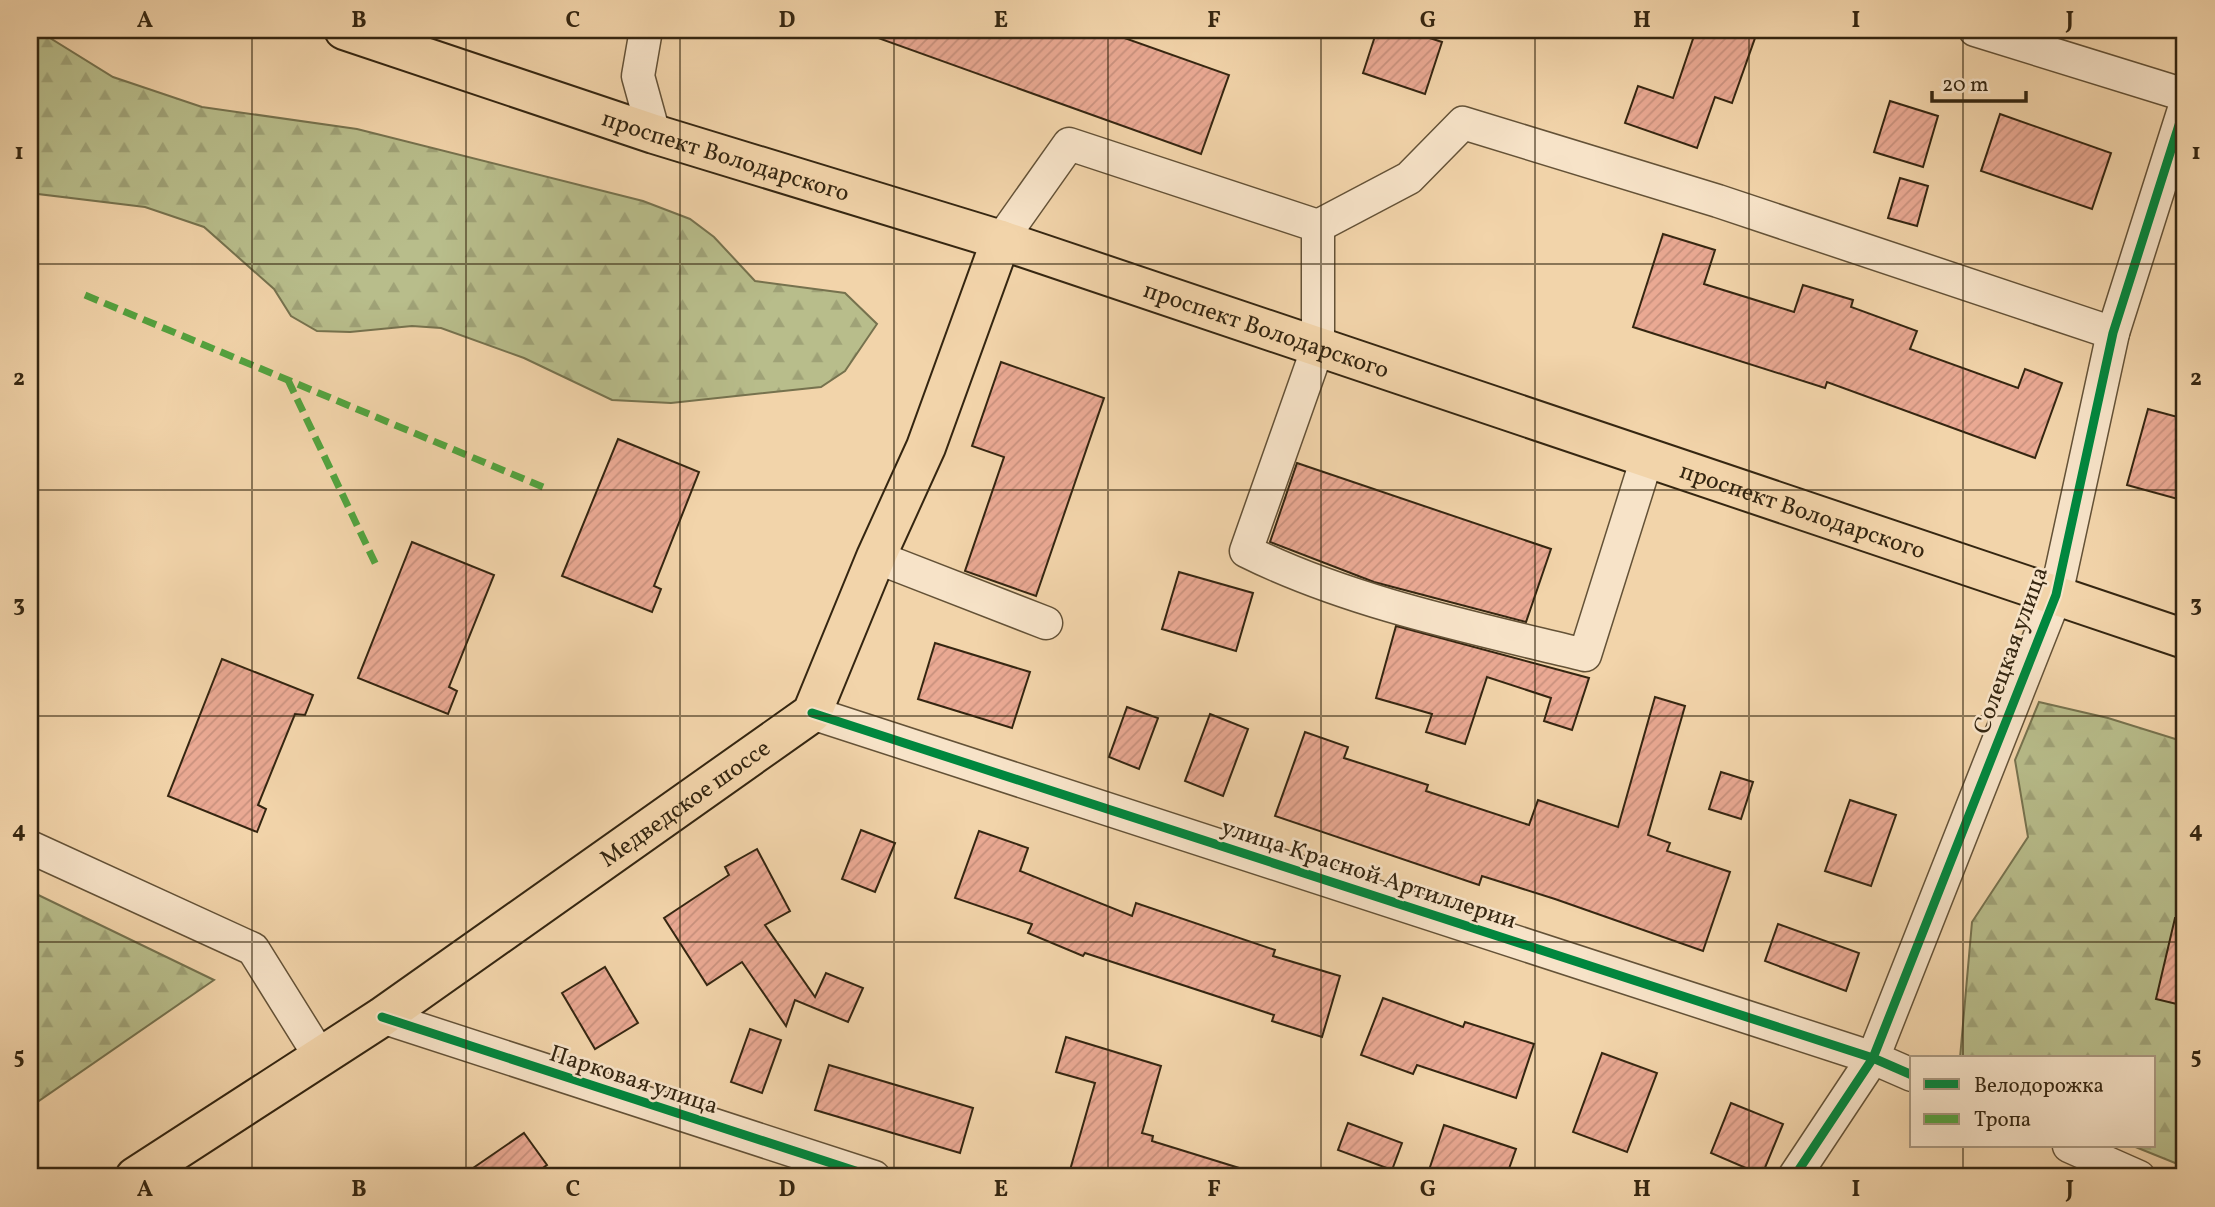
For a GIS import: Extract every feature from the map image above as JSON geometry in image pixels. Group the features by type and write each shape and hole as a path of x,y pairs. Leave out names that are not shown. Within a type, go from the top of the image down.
{"main road":[{"name":"проспект Володарского","path":"344,30 654,134 1001,240 2185,639"},
{"path":"812,713 876,557 926,447 1001,240"},
{"name":"Медведское шоссе","path":"149,1174 382,1017 812,713"}],"street":[{"path":"646,30 638,76 654,134"},
{"path":"1975,30 2185,95"},
{"name":"Солецкая улица","path":"1794,1177 1873,1058 2056,595 2113,333 2185,106"},
{"path":"1001,240 1069,144 1318,226 1409,178 1463,123 1718,201 2113,333"},
{"path":"1318,226 1318,347 1246,551 1290,573 1459,625 1585,656 1647,458"},
{"path":"876,557 1046,623"},
{"name":"улица Красной Артиллерии","path":"812,713 1873,1058 1910,1074"},
{"path":"30,847 253,949 321,1058"},
{"name":"Парковая улица","path":"382,1017 862,1175"},
{"path":"2074,1148 2140,1177"}],"green space":[{"path":"30,30 37,30 113,77 202,107 357,129 643,201 690,219 714,237 755,281 845,293 877,324 845,371 821,387 671,403 612,400 524,358 441,328 412,326 350,332 317,331 291,316 274,289 204,227 145,207 30,193"},
{"path":"2039,702 2108,718 2185,742 2185,1167 2138,1148 2156,1148 2156,1056 1960,1056 1972,922 2028,837 2015,760"},
{"path":"30,891 214,980 30,1107"}],"building":[{"path":"865,30 1102,30 1229,75 1201,154 864,33"},
{"path":"1377,30 1405,30 1442,42 1425,94 1363,73"},
{"path":"1696,30 1732,30 1755,38 1732,103 1715,97 1697,148 1625,123 1638,86 1673,98"},
{"path":"1890,101 1938,116 1923,167 1874,152"},
{"path":"2000,114 2111,153 2092,209 1981,171"},
{"path":"1900,178 1928,186 1917,226 1888,218"},
{"path":"1663,234 1715,250 1704,284 1794,312 1803,285 1853,300 1851,307 1917,331 1910,349 2018,388 2025,369 2062,383 2035,458 1827,382 1825,388 1633,327"},
{"path":"1001,362 1104,398 1036,596 965,571 1004,457 972,446"},
{"path":"2148,409 2185,419 2185,501 2127,485"},
{"path":"618,439 699,472 654,586 661,589 652,612 562,576"},
{"path":"1297,463 1551,549 1526,622 1374,582 1270,542"},
{"path":"412,542 494,575 449,687 457,691 448,714 358,678"},
{"path":"1179,572 1253,593 1236,651 1162,629"},
{"path":"1396,626 1589,678 1572,730 1544,721 1551,698 1487,677 1465,744 1426,732 1432,714 1376,698"},
{"path":"935,643 1030,672 1012,728 918,699"},
{"path":"222,659 313,695 305,715 295,714 258,805 266,809 257,832 168,796"},
{"path":"1655,697 1685,706 1648,835 1670,843 1667,851 1730,872 1703,951 1555,899 1482,876 1479,885 1275,816 1305,732 1348,747 1344,758 1428,785 1426,791 1529,825 1538,800 1618,827"},
{"path":"1127,707 1158,718 1139,769 1109,757"},
{"path":"1210,714 1248,729 1223,796 1185,781"},
{"path":"1721,772 1753,782 1741,819 1709,809"},
{"path":"1850,800 1896,815 1871,886 1825,871"},
{"path":"861,830 895,843 875,892 842,879"},
{"path":"979,831 1028,848 1020,871 1132,916 1136,903 1275,950 1273,956 1340,976 1322,1037 1272,1021 1274,1015 1085,953 1083,956 1028,933 1032,924 955,898"},
{"path":"757,849 790,911 765,925 815,997 826,973 863,988 848,1022 795,1000 786,1026 742,962 707,985 664,918 729,875 725,867"},
{"path":"2175,918 2185,919 2185,1006 2156,999"},
{"path":"1778,924 1859,953 1846,991 1765,961"},
{"path":"605,967 638,1023 595,1049 562,993"},
{"path":"1383,998 1463,1027 1465,1022 1534,1044 1516,1098 1417,1065 1413,1074 1361,1055"},
{"path":"750,1029 781,1040 762,1093 731,1082"},
{"path":"1066,1037 1161,1066 1142,1133 1153,1136 1152,1141 1249,1171 1248,1177 1068,1177 1095,1083 1056,1072"},
{"path":"1602,1053 1657,1073 1627,1152 1573,1132"},
{"path":"829,1065 973,1108 960,1153 815,1110"},
{"path":"1731,1103 1783,1124 1762,1175 1711,1153"},
{"path":"1348,1123 1402,1143 1392,1170 1338,1150"},
{"path":"1444,1125 1516,1149 1506,1177 1441,1177 1428,1173"},
{"path":"524,1133 547,1165 530,1177 460,1177"}],"marked path":[{"path":"85,295 543,487"},
{"path":"288,380 376,565"}],"cycle path":[{"path":"1794,1177 1873,1058 2056,595 2113,333 2185,106"},
{"path":"812,713 1873,1058 1910,1074"},
{"path":"382,1017 874,1177"}]}
